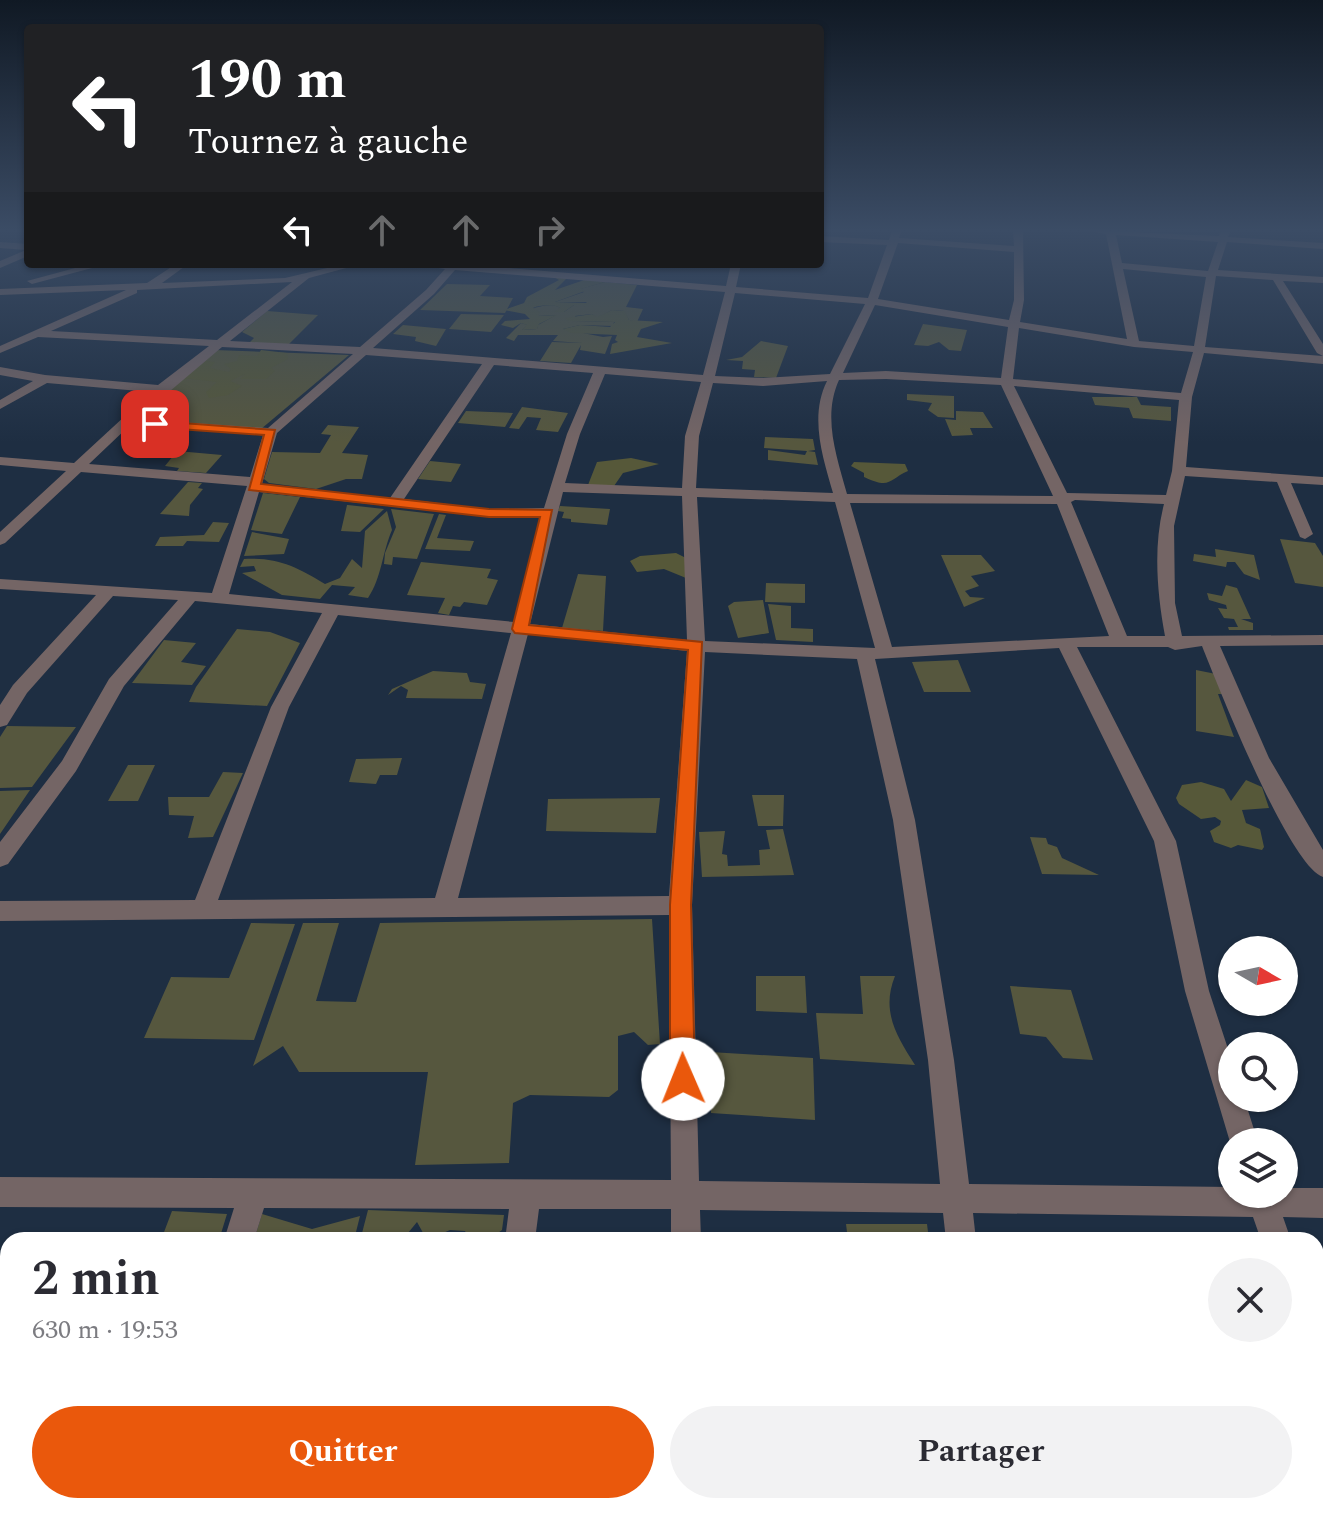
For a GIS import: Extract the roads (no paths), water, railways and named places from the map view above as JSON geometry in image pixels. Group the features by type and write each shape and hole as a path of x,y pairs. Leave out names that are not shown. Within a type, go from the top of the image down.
{"street":[{"path":"0,350 113,301"},
{"path":"0,540 161,389 274,301"},
{"path":"219,598 271,432 417,301"},
{"path":"686,1232 680,905 696,646 689,491 692,436 730,301"},
{"path":"867,301 1134,344 1323,360"},
{"path":"872,301 827,393 825,440 875,652 904,820 941,1060 960,1232"},
{"path":"1019,301 1007,384 1062,500 1121,644"},
{"path":"1126,301 1134,344"},
{"path":"1175,644 1167,603 1166,526 1179,471 1186,397 1199,350 1207,301"},
{"path":"1291,301 1323,353"},
{"path":"36,334 215,346 364,351 707,378 785,382 838,374 1186,397"},
{"path":"393,504 489,363"},
{"path":"0,371 45,379 161,389"},
{"path":"444,906 520,629 547,512 573,429 600,371"},
{"path":"0,405 45,379"},
{"path":"126,422 271,432"},
{"path":"0,461 254,485 393,504 489,513 547,512"},
{"path":"1179,471 1323,481"},
{"path":"1282,478 1305,534"},
{"path":"555,487 839,497 1062,500 1074,496 1170,500"},
{"path":"0,584 219,598 696,646 875,652 1065,642 1175,644 1323,640"},
{"path":"0,720 20,689 108,592"},
{"path":"0,858 69,766 116,683 189,598"},
{"path":"203,909 280,707 332,610"},
{"path":"1209,641 1248,737 1299,834 1323,868"},
{"path":"1065,642 1165,841 1197,991 1240,1128"},
{"path":"0,911 680,905"},
{"path":"241,1232 254,1191"},
{"path":"0,1192 1218,1198"},
{"path":"521,1232 526,1194"},
{"path":"1298,1201 1323,1203"},
{"path":"1265,1208 1273,1232"}]}
